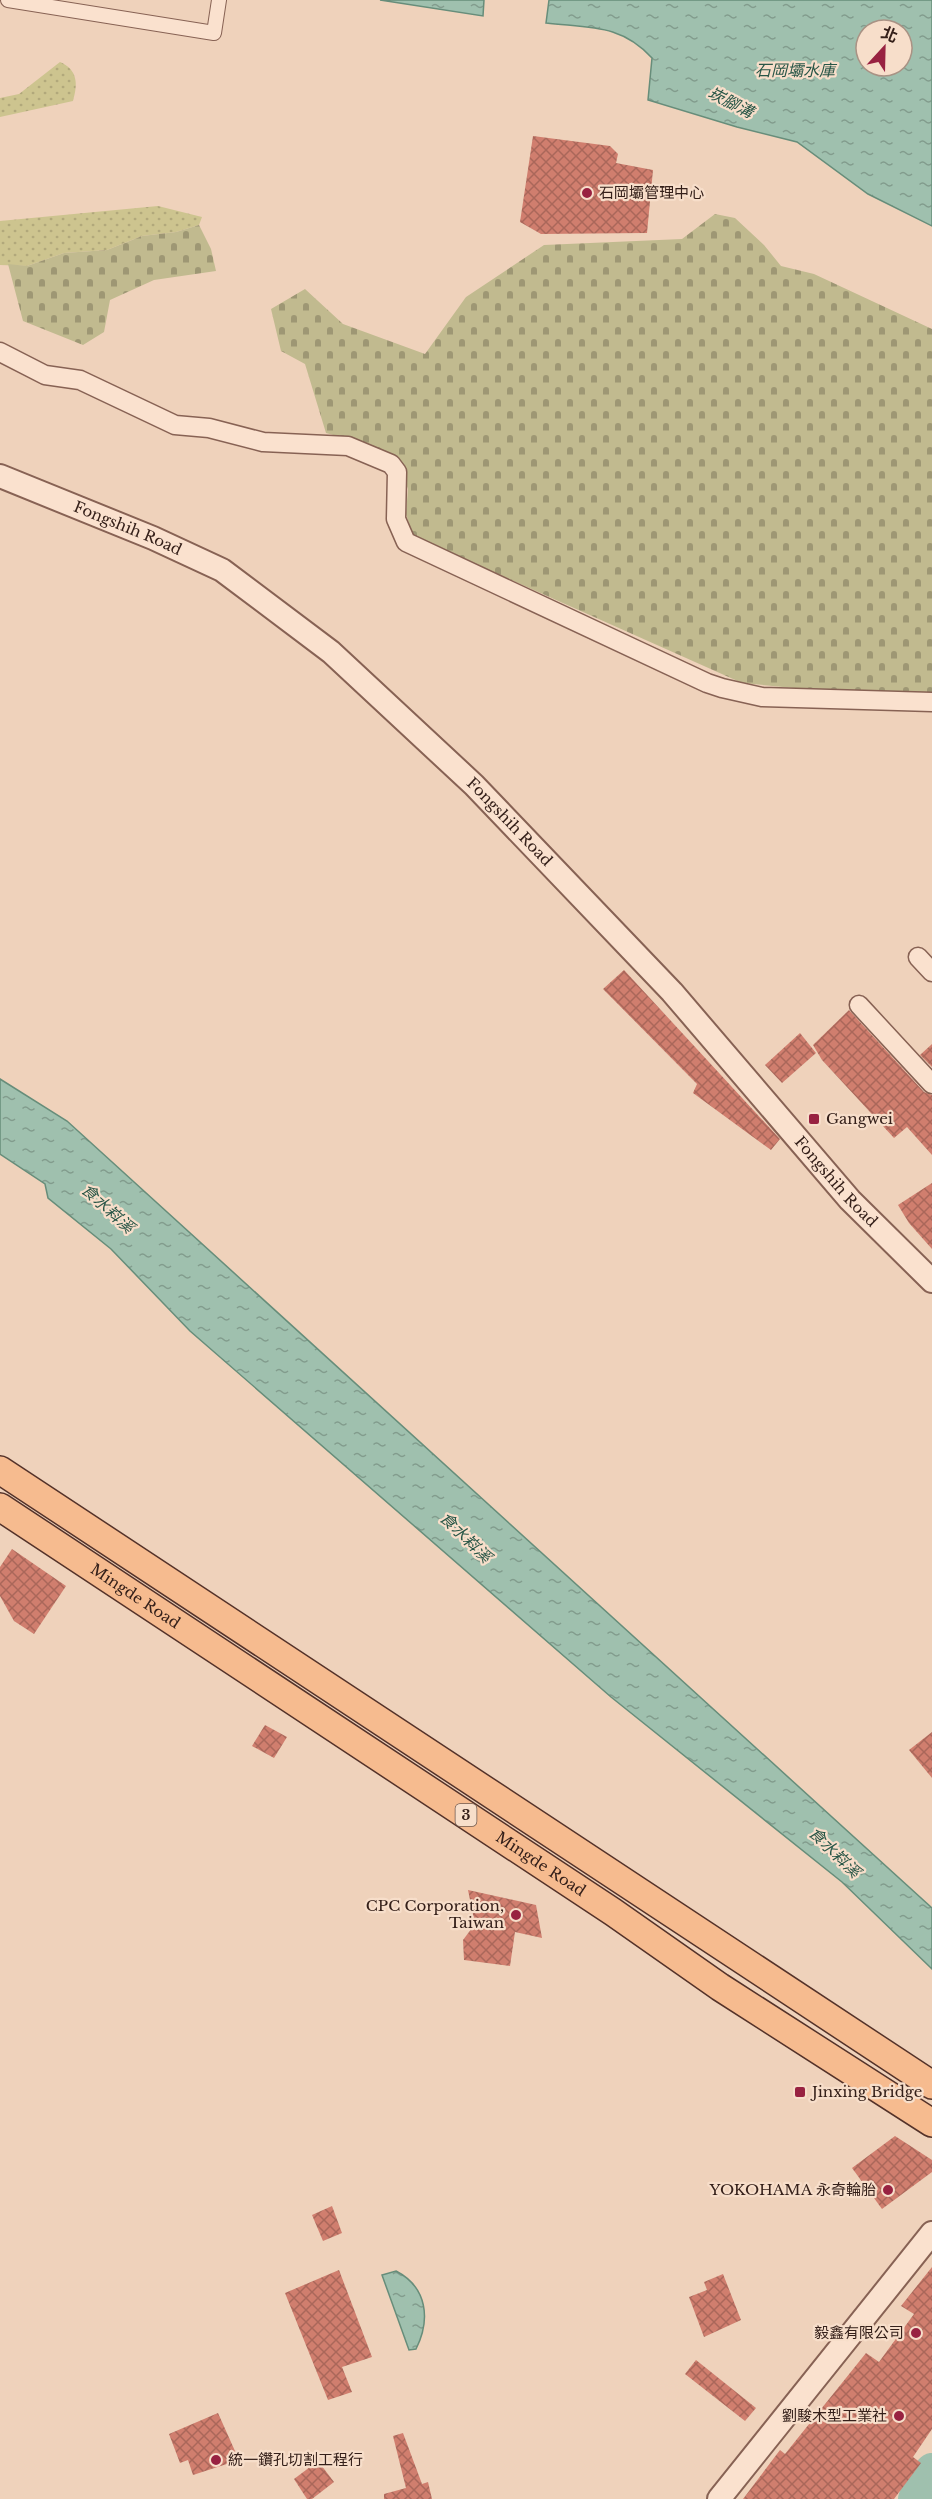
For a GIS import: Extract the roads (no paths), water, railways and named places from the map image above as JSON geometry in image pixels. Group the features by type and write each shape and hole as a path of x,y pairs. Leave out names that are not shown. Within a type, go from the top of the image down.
{"main road":[{"name":"Mingde Road","path":"0,1470 932,2085"},
{"name":"Mingde Road","path":"0,1507 613,1912 720,1987 932,2123"},
{"path":"450,1804 466,1778"}],"street":[{"path":"8,0 214,33 219,0"},
{"path":"0,352 45,375 80,380 175,425 209,428 263,442 348,446 391,464 397,472 396,519 406,542 707,683 762,697 932,702"},
{"name":"Fongshih Road","path":"0,476 153,538 222,570 331,652 474,785 672,992 850,1200 932,1281"},
{"path":"918,957 932,972"},
{"path":"859,1005 932,1084"},
{"path":"719,2499 932,2233"}],"water":[{"path":"380,0 484,0 483,16"},
{"name":"石岡壩水庫","path":"549,0 932,0 932,226 868,194 797,142 737,127 648,100 652,58 629,39 616,33 591,27 546,23"},
{"name":"食水嵙溪","path":"0,1079 67,1121 932,1908 932,1969 842,1882 611,1697 190,1331 111,1249 48,1198 45,1184 0,1154"},
{"path":"396,2271 414,2286 423,2305 424,2326 416,2349 409,2350 382,2275"}],"waterway":[{"path":"915,2499 921,2484 932,2470"}],"place":[{"name":"石岡壩管理中心","path":"587,193"},
{"name":"Gangwei","path":"814,1119"},
{"name":"CPC Corporation, Taiwan","path":"516,1915"},
{"name":"Jinxing Bridge","path":"800,2092"},
{"name":"YOKOHAMA 永奇輪胎","path":"888,2190"},
{"name":"毅鑫有限公司","path":"916,2333"},
{"name":"劉駿木型工業社","path":"899,2416"},
{"name":"統一鑽孔切割工程行","path":"216,2460"}],"water label":[{"name":"崁腳溝","path":"731,102"}]}
